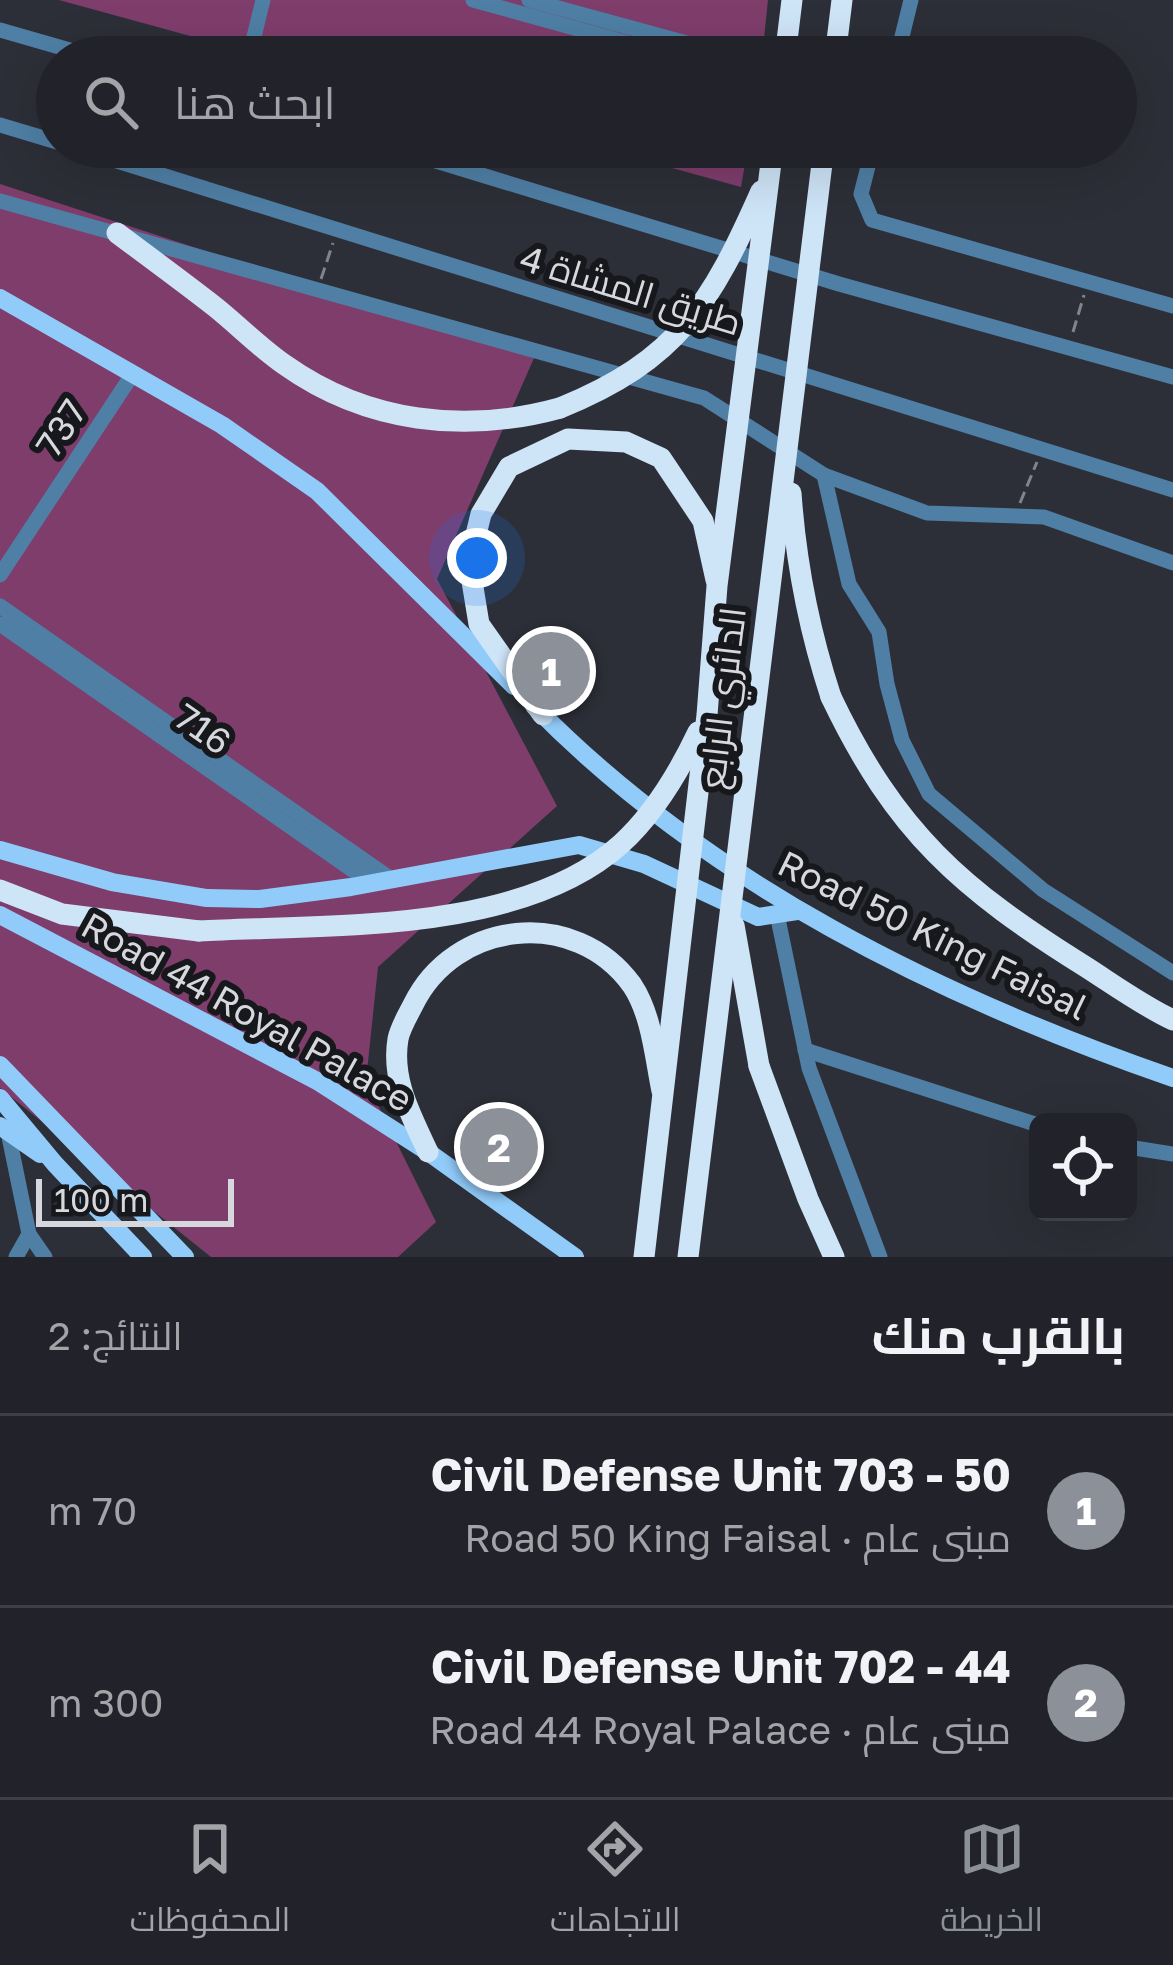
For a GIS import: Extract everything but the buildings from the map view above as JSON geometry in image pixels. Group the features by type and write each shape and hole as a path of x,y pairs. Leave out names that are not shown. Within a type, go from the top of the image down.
{"highway":[{"path":"788,36 792,0"},
{"path":"838,36 842,0"},
{"path":"117,233 284,364 324,389 399,417 448,423 511,422 610,388 686,327 729,265 768,168"},
{"name":"الدائري الرابع","path":"644,1257 717,586 771,168"},
{"name":"الدائري الرابع","path":"688,1257 821,168"},
{"path":"542,715 479,624 469,563 481,514 509,467 568,440 626,442 661,458 703,521 717,586"},
{"path":"787,444 802,589 813,643 831,698 871,775 902,820 940,861 994,906 1173,1020"},
{"path":"0,890 62,914 199,931 386,921 483,908 565,881 621,844 674,781 706,715"},
{"path":"730,903 759,1066 834,1257"},
{"path":"428,1152 399,1090 398,1037 424,981 458,952 501,934 554,932 596,951 632,985 647,1019 664,1100"}],"main road":[{"name":"Road 50 King Faisal","path":"0,298 222,425 317,491 542,715 665,823 787,913 1055,1037 1173,1078"},
{"path":"0,850 112,882 208,898 260,898 579,845 644,864 758,917 787,913"},
{"name":"Road 44 Royal Palace","path":"0,916 317,1082 428,1152 575,1257"},
{"path":"0,1065 185,1257"},
{"path":"0,1098 143,1257"},
{"path":"4,1129 55,1164"}],"street":[{"path":"254,36 262,0"},
{"path":"473,0 603,36"},
{"path":"529,0 661,36"},
{"path":"902,36 911,0"},
{"path":"0,30 36,40"},
{"path":"0,125 36,136"},
{"name":"طريق المشاة 4","path":"139,168 1173,490"},
{"path":"458,168 839,284 1173,377"},
{"path":"868,168 861,194 872,220 1173,306"},
{"path":"0,201 704,398 824,476 927,513 1044,518 1173,562"},
{"name":"737","path":"0,575 132,375"},
{"path":"824,476 849,584 879,632 902,740 929,794 1043,890 1173,973"},
{"path":"0,606 381,881"},
{"name":"716","path":"0,624 381,881"},
{"path":"787,913 806,1050 880,1257"},
{"path":"806,1050 1029,1122"},
{"path":"4,1129 28,1234 45,1257"},
{"path":"1137,1148 1173,1154"},
{"path":"16,1257 28,1234"}],"path":[{"path":"317,289 337,230"},
{"path":"1068,348 1088,282"},
{"path":"1015,517 1042,449"}],"shaded area":[{"path":"59,0 768,0 764,36 190,36"},
{"path":"672,168 744,168 741,187"},
{"path":"0,184 534,358 437,579 557,806 378,967 366,1081 436,1222 398,1257 211,1257 0,1088"}],"place":[{"name":"Civil Defense Unit 703 - 50","path":"551,671"},
{"name":"Civil Defense Unit 702 - 44","path":"499,1147"}]}
